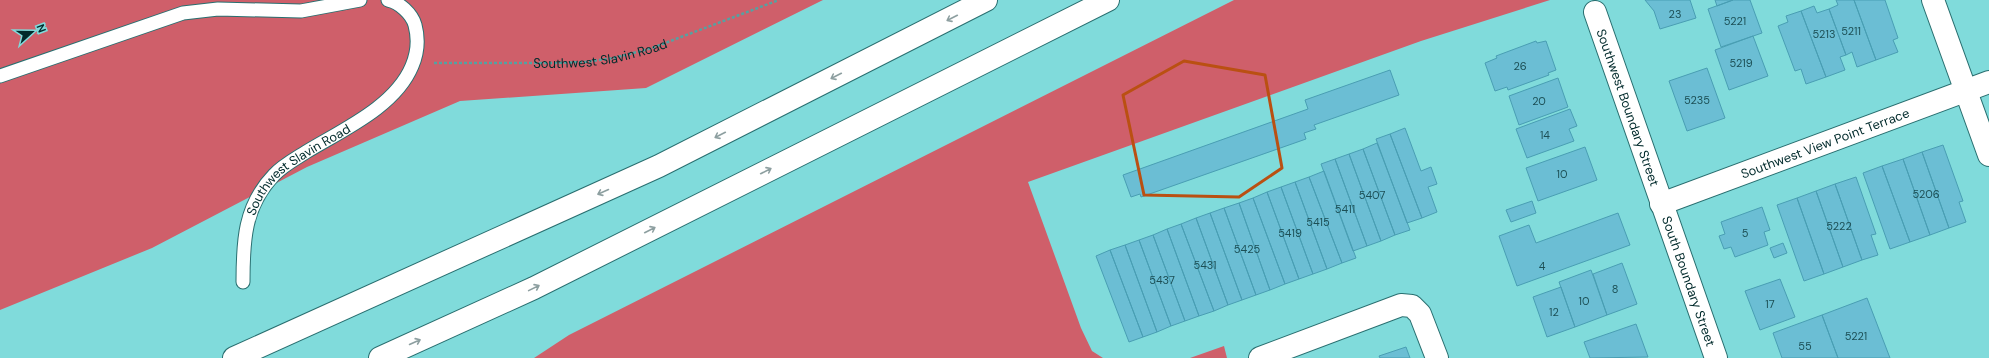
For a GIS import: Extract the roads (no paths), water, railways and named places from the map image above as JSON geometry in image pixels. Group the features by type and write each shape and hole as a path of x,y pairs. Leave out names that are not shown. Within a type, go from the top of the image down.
{"main road":[{"path":"234,358 659,166 986,0"},
{"path":"380,358 534,288 1108,0"},
{"path":"1933,0 1989,155"},
{"name":"Southwest Boundary Street","path":"1595,12 1661,204"},
{"name":"Southwest View Point Terrace","path":"1661,204 1989,82"},
{"name":"South Boundary Street","path":"1661,204 1716,358"},
{"path":"1260,358 1401,305 1412,306 1420,314 1437,358"}],"lane":[{"path":"0,76 183,13 218,10 301,11 360,0"},
{"name":"Southwest Slavin Road","path":"243,282 243,246 249,217 258,197 274,175 298,157 391,98 406,80 418,50 418,35 413,19 405,10 388,0"}]}
